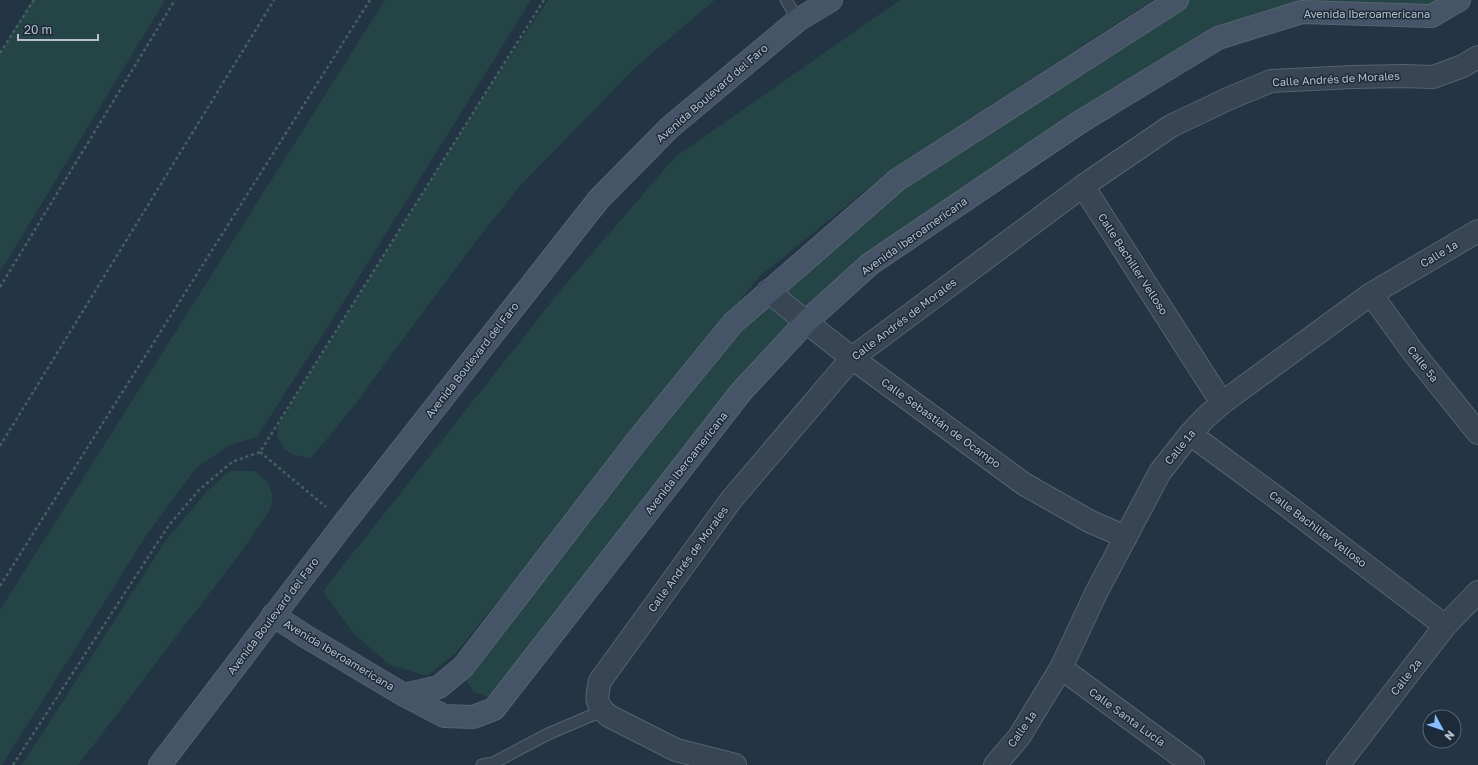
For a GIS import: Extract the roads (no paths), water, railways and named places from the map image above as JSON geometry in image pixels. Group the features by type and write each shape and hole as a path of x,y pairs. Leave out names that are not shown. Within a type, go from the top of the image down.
{"street":[{"name":"Avenida Boulevard del Faro","path":"160,765 345,522 599,199 669,128 798,20 831,0"},
{"name":"Avenida Iberoamericana","path":"404,695 439,687 462,667 636,442 733,323 768,291 897,180 1177,0"},
{"name":"Avenida Iberoamericana","path":"274,615 305,636 404,695 444,716 473,717 494,709 741,392 806,322 870,264 1080,122 1218,38 1302,12 1432,16 1459,0"},
{"name":"Calle Andrés de Morales","path":"602,710 598,704 597,697 600,681 731,500 852,358 1083,186 1172,126 1230,98 1271,81 1353,77 1433,77 1463,66 1478,57"},
{"name":"Calle Bachiller Velloso","path":"1083,186 1222,403"},
{"name":"Calle 1a","path":"994,765 1019,737 1061,668 1096,593 1160,472 1190,434 1222,403 1371,294 1478,231"},
{"name":"Calle Sebastián de Ocampo","path":"768,291 852,358 1024,484 1091,522 1126,537"},
{"name":"Calle 5a","path":"1371,294 1413,352 1478,432"},
{"name":"Calle Bachiller Velloso","path":"1190,434 1446,626"},
{"name":"Calle 2a","path":"1338,765 1446,626 1478,593"},
{"name":"Calle Santa Lucía","path":"1061,668 1193,765"},
{"path":"602,710 609,716 676,750 735,765"}],"lane":[{"path":"786,0 798,20"},
{"path":"482,765 493,763 548,734 602,710"}]}
